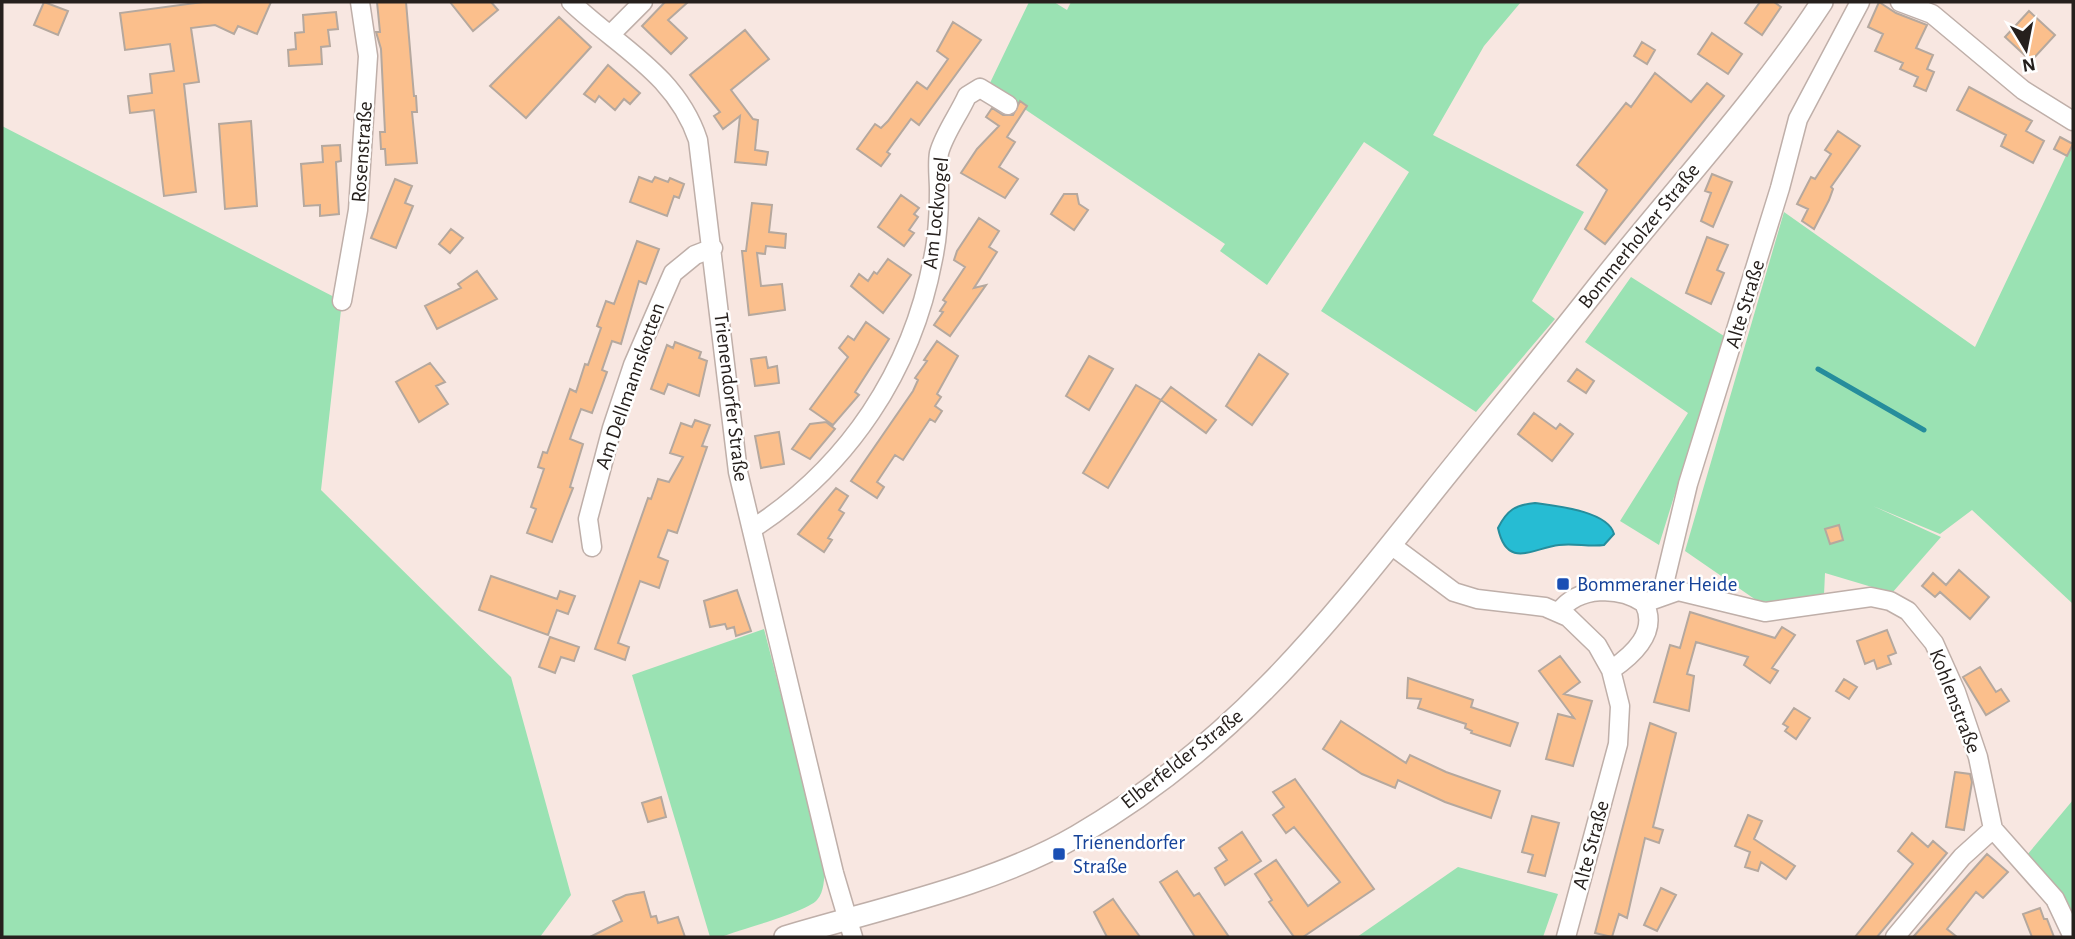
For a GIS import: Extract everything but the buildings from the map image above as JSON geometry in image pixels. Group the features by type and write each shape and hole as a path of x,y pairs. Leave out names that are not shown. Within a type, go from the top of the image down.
{"main road":[{"name":"Bommerholzer Straße","path":"1452,468 1762,84 1822,2"},
{"name":"Elberfelder Straße","path":"785,937 851,927 1056,847 1125,805 1192,758 1266,692 1306,648 1452,468"}],"street":[{"name":"Rosenstraße","path":"342,301 358,210 368,56 359,2"},
{"name":"Trienendorfer Straße","path":"571,2 659,74 693,124 702,160 731,424 752,529 834,873 851,927"},
{"path":"611,34 643,2"},
{"name":"Alte Straße","path":"1666,594 1665,580 1688,484 1772,214 1798,118 1860,2"},
{"path":"1900,2 1932,14 2024,90 2073,121"},
{"name":"Am Lockvogel","path":"752,529 811,485 848,444 879,400 912,335 928,285 939,222 939,153 967,96 973,90 980,88 1008,104"},
{"name":"Am Dellmannskotten","path":"592,547 588,519 612,428 633,365 673,273 695,255 713,248"},
{"name":"Alte Straße","path":"1391,545 1454,592 1559,612 1587,632 1611,670 1620,706 1618,744 1566,937"},
{"path":"1559,612 1566,603 1576,598 1612,590 1629,593 1644,603 1649,625 1639,647 1633,656 1611,670"},
{"name":"Kohlenstraße","path":"1666,594 1678,591 1776,613 1871,597 1889,601 1908,611 1934,643 1956,692 1978,757 1993,829"},
{"path":"1644,603 1666,594"},
{"path":"1895,937 1962,857 1993,829 2055,898 2073,937"}],"green space":[{"path":"1029,2 1054,2 1067,10 1071,2 1521,2 1484,46 1433,135 1584,212 1532,301 1555,319 1476,412 1321,311 1409,172 1364,142 1267,285 1220,251 1225,244 989,85"},
{"path":"2,126 342,301 321,490 511,677 571,895 540,937 2,937"},
{"path":"2073,141 2073,604 1972,510 1940,534 1873,506 1941,537 1892,593 1825,573 1824,595 1764,602 1756,600 1685,551 1784,212 1975,347"},
{"path":"1631,277 1724,336 1659,545 1620,521 1688,413 1585,342"},
{"path":"764,629 826,869 821,893 810,905 721,937 710,937 632,675"},
{"path":"2073,800 2073,922 2027,855"},
{"path":"1458,867 1558,894 1543,937 1357,937"}],"water":[{"path":"1535,503 1592,515 1610,526 1614,534 1604,545 1565,545 1514,553 1502,541 1498,528 1512,510"}],"waterway":[{"path":"1818,369 1924,430"}],"place":[{"name":"Bommeraner Heide","path":"1563,584"},
{"name":"Trienendorfer Straße","path":"1059,854"}]}
